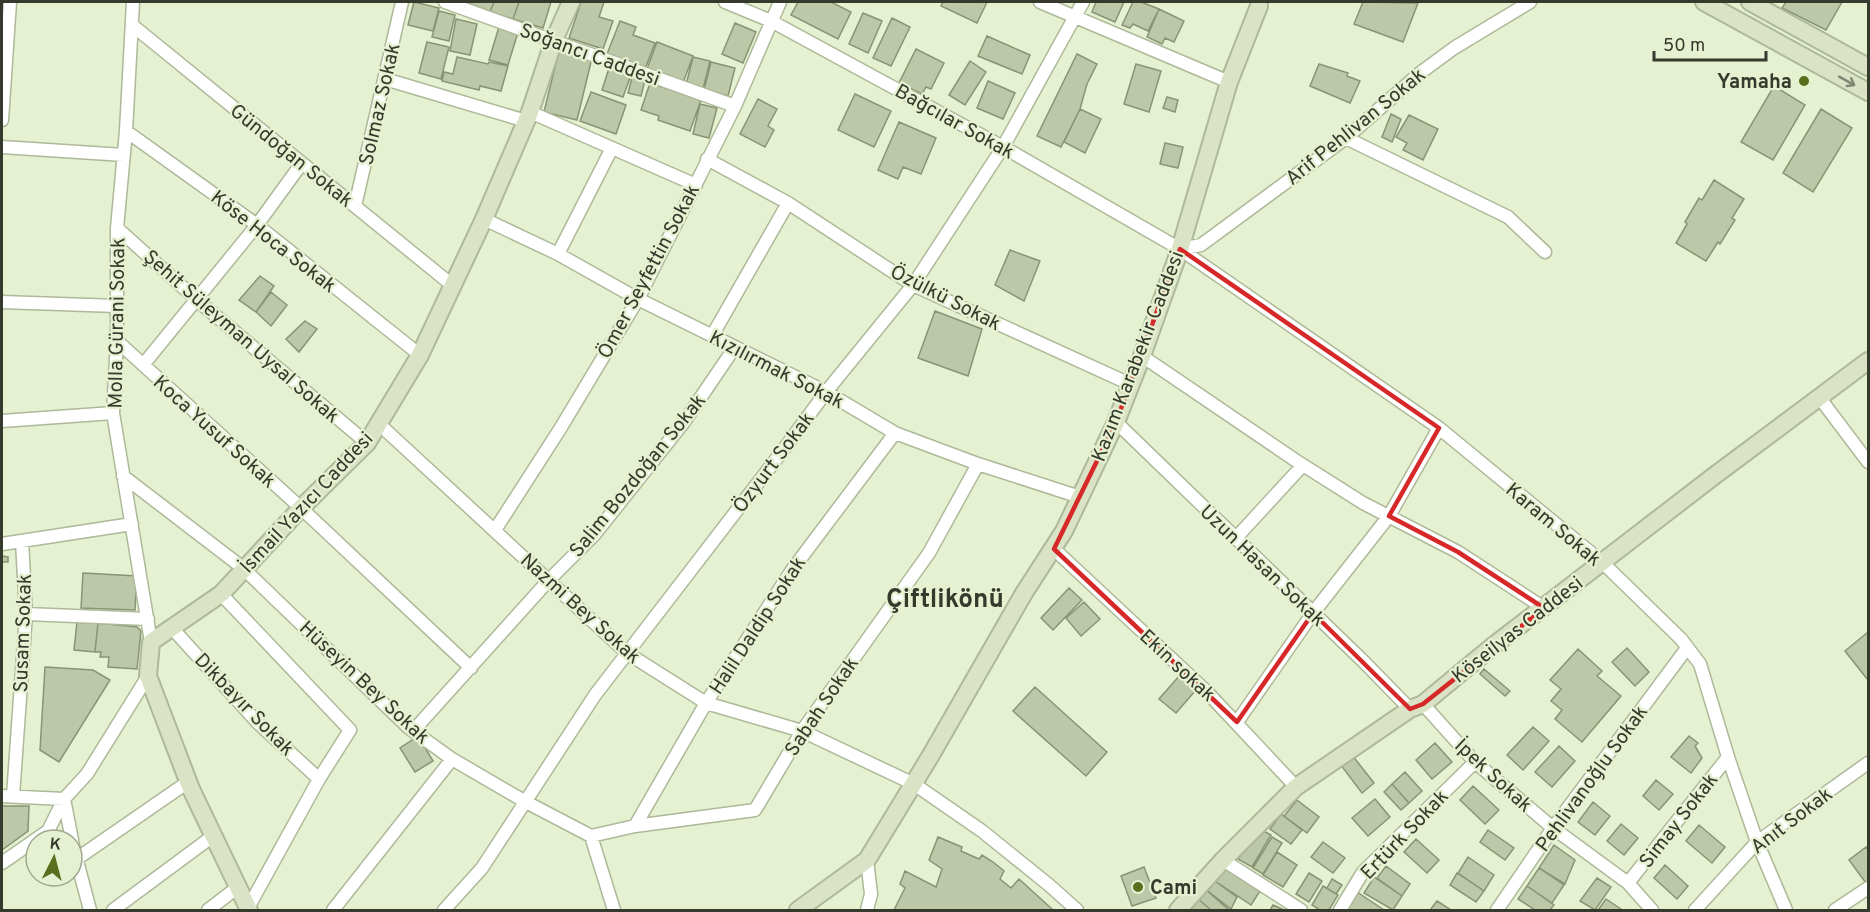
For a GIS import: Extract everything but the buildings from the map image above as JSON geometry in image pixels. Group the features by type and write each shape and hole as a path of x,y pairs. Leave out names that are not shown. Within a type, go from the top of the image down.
{"street":[{"path":"2,120 10,2"},
{"name":"Molla Gürani Sokak","path":"133,2 126,131 117,228 117,341 113,413 151,642"},
{"name":"Solmaz Sokak","path":"355,206 402,2"},
{"name":"Soğancı Caddesi","path":"445,2 735,106"},
{"name":"İsmail Yazıcı Caddesi","path":"151,642 220,594 301,508 367,443 420,356 484,219 528,116 554,40 572,2"},
{"name":"Bağcılar Sokak","path":"725,2 771,21 1002,147 1180,249"},
{"name":"Ömer Seyfettin Sokak","path":"495,530 560,429 638,298 735,106 780,2"},
{"path":"1040,2 1229,82"},
{"name":"Özyurt Sokak","path":"444,910 482,868 594,695 826,392 913,285 1002,147 1083,2"},
{"name":"Arif Pehlivan Sokak","path":"1180,249 1201,245 1346,138 1437,61 1530,2"},
{"path":"1704,2 1869,92"},
{"path":"1750,2 1869,67"},
{"name":"Kazım Karabekir Caddesi","path":"798,910 867,860 914,784 1024,593 1054,549 1116,422 1142,356 1180,249 1253,4"},
{"name":"Gündoğan Sokak","path":"132,25 452,285"},
{"path":"385,79 528,116 612,148 696,185"},
{"name":"Köse Hoca Sokak","path":"126,131 257,225 420,356"},
{"path":"1346,138 1508,217 1545,252"},
{"path":"2,147 124,155"},
{"path":"558,254 612,148"},
{"name":"Özülkü Sokak","path":"707,159 788,203 913,285 1130,384"},
{"path":"143,365 257,225 302,163"},
{"path":"712,336 788,203"},
{"name":"Kızılırmak Sokak","path":"484,219 558,254 638,298 826,392 895,433 978,464 1080,497"},
{"name":"Şehit Süleyman Uysal Sokak","path":"117,228 197,300 367,443"},
{"name":"Karam Sokak","path":"1180,249 1438,428 1602,562 1681,639 1700,664 1757,842 1786,910"},
{"path":"2,302 117,306"},
{"name":"Koca Yusuf Sokak","path":"117,341 301,508 471,668"},
{"name":"Salim Bozdoğan Sokak","path":"413,731 548,581 594,535 684,422 735,347"},
{"path":"1142,356 1363,503 1458,552 1544,608"},
{"name":"Köseilyas Caddesi","path":"1178,910 1223,860 1296,787 1417,706 1602,562 1869,361"},
{"path":"1819,397 1869,462"},
{"path":"2,421 113,413"},
{"name":"Uzun Hasan Sokak","path":"1116,422 1313,614 1417,706"},
{"name":"Nazmi Bey Sokak","path":"379,424 627,653 706,703 802,731 914,784 982,831 1077,910"},
{"path":"1237,722 1313,614 1389,516 1438,428"},
{"name":"Halil Daldip Sokak","path":"635,826 706,703 792,570 895,433"},
{"name":"Sabah Sokak","path":"591,836 635,826 755,810 802,731 929,553 978,464"},
{"path":"1235,539 1303,465"},
{"name":"Hüseyin Bey Sokak","path":"123,477 243,568 413,731 452,759 524,801 591,836"},
{"path":"2,544 132,524"},
{"name":"Susam Sokak","path":"7,796 26,614 22,541"},
{"name":"Ekin sokak","path":"1054,549 1237,722 1296,787"},
{"path":"220,594 350,730 319,779 249,909"},
{"path":"26,614 148,619"},
{"name":"Dikbayır Sokak","path":"172,628 257,722 319,779"},
{"path":"151,642 148,676 188,782 249,909"},
{"name":"Pehlivanoğlu Sokak","path":"1497,910 1553,828 1687,648"},
{"path":"2,863 48,831 64,799 87,774 148,676"},
{"name":"İpek Sokak","path":"1417,706 1475,762 1553,828 1628,883 1652,910"},
{"name":"Simay Sokak","path":"1628,883 1728,757"},
{"path":"333,910 452,759"},
{"name":"Ertürk Sokak","path":"1340,910 1364,873 1475,762"},
{"name":"Anıt Sokak","path":"1695,910 1757,842 1869,763"},
{"path":"84,854 188,782"},
{"path":"7,796 64,799"},
{"path":"64,799 70,828"},
{"path":"113,910 213,836"},
{"path":"591,836 614,910"},
{"path":"867,860 871,894 867,910"},
{"path":"1223,860 1301,910"},
{"path":"208,910 238,887"},
{"path":"83,888 90,910"},
{"path":"1835,910 1869,888"}],"highlighted area":[{"path":"1180,249 1439,428 1389,516 1458,552 1544,608 1423,704 1410,709 1313,613 1237,722 1054,549 1116,422"}],"place":[{"name":"Yamaha","path":"1804,81"},
{"name":"Cami","path":"1138,887"}],"district":[{"name":"Çiftlikönü","path":"945,598"}]}
